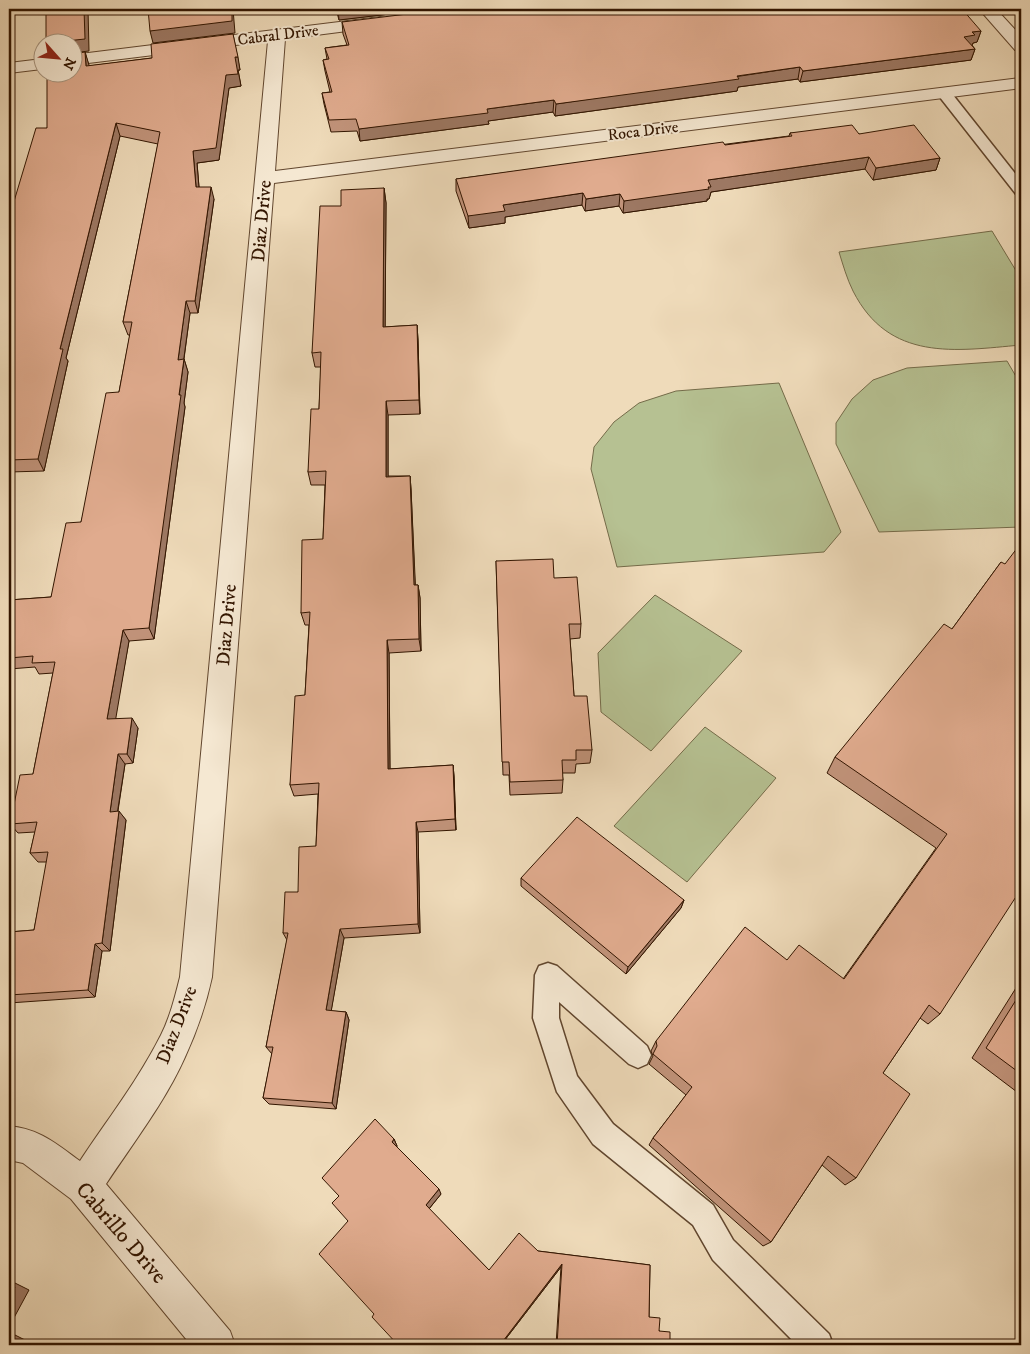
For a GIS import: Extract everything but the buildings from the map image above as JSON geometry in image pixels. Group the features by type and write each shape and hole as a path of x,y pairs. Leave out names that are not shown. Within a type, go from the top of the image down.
{"street":[{"path":"988,9 1021,46"},
{"name":"Cabral Drive","path":"82,59 395,20"},
{"name":"Diaz Drive","path":"84,1186 159,1072 173,1046 188,1009 196,977 277,35"},
{"path":"10,72 32,66"},
{"name":"Roca Drive","path":"265,178 1021,83"},
{"name":"Cabrillo Drive","path":"9,1143 30,1146 84,1186 216,1345"}],"lane":[{"path":"944,93 1021,191"},
{"path":"638,1054 548,975 546,1018 566,1083 602,1134 703,1216 723,1250 818,1345"}],"green space":[{"path":"992,231 1021,279 1021,345 948,349 926,347 905,341 885,330 868,314 853,291 839,252"},
{"path":"1007,361 1021,385 1021,527 879,532 836,444 836,423 852,399 873,380 907,368"},
{"path":"779,383 841,532 824,552 617,567 591,469 594,447 614,422 639,403 676,391"},
{"path":"655,595 742,651 651,751 601,712 598,653"},
{"path":"705,727 776,778 687,882 614,826"}]}
